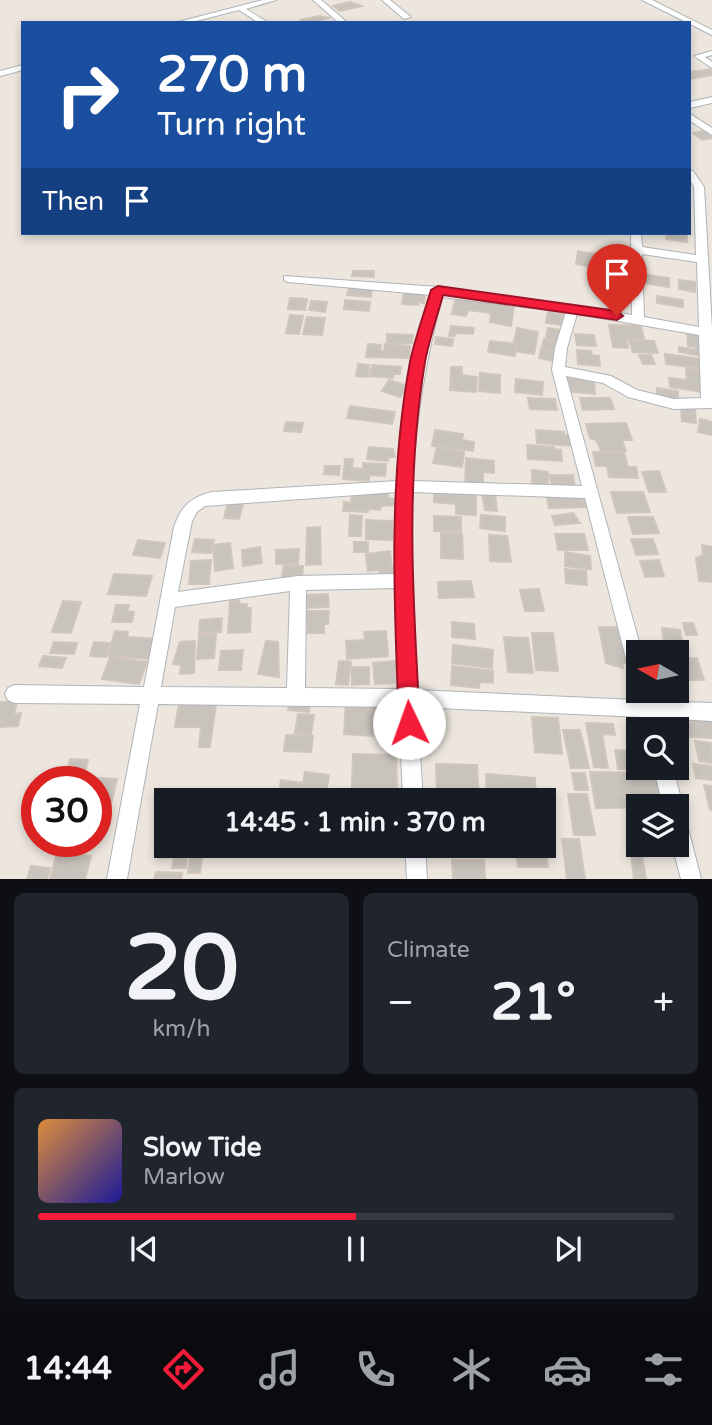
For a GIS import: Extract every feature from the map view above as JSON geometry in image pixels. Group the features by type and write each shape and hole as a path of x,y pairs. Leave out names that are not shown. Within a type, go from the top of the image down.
{"street":[{"path":"227,0 262,21"},
{"path":"185,21 272,0"},
{"path":"317,0 342,21"},
{"path":"386,0 407,17"},
{"path":"648,1 688,21"},
{"path":"691,22 712,33"},
{"path":"712,53 698,56 712,66"},
{"path":"0,74 21,68"},
{"path":"691,105 712,100"},
{"path":"691,118 712,132"},
{"path":"558,370 606,379 633,394 674,404 710,403 709,332 701,259 699,187 691,175"},
{"path":"636,235 638,319"},
{"path":"637,250 701,259"},
{"path":"288,278 438,290 709,332"},
{"path":"412,788 402,581 403,486 418,360 438,290"},
{"path":"573,309 561,348 558,370 630,640"},
{"path":"117,879 168,601 186,513 193,504 212,498 403,486 590,492"},
{"path":"168,601 298,583 402,581"},
{"path":"296,698 298,583"},
{"path":"14,694 626,700"},
{"path":"667,704 712,712"},
{"path":"685,857 691,879"},
{"path":"416,858 417,879"}],"building":[{"path":"350,2 362,6 340,11 333,6"},
{"path":"319,16 330,18 321,21 300,20"},
{"path":"712,69 712,75 691,79 691,72"},
{"path":"707,130 712,134 712,138 702,140 693,133"},
{"path":"667,235 687,235 687,242 666,239"},
{"path":"578,251 628,260 627,273 576,264"},
{"path":"353,271 374,271 374,277 352,276"},
{"path":"643,274 669,278 669,287 643,283"},
{"path":"679,280 695,282 695,292 679,289"},
{"path":"611,282 631,284 631,291 623,290 623,297 612,296"},
{"path":"349,286 372,288 371,297 347,295"},
{"path":"404,290 425,292 424,303 402,304"},
{"path":"456,296 514,305 511,326 490,322 491,313 468,310 466,316 452,314"},
{"path":"657,296 683,300 683,307 657,303"},
{"path":"290,298 307,299 305,310 288,309"},
{"path":"345,300 370,302 369,311 344,309"},
{"path":"311,301 327,302 325,312 309,310"},
{"path":"548,312 563,314 561,325 546,323"},
{"path":"290,315 303,316 299,334 286,333"},
{"path":"307,317 325,318 322,335 303,334"},
{"path":"609,325 641,326 644,339 626,338 628,348 613,347"},
{"path":"451,326 474,328 473,334 457,333 449,336"},
{"path":"517,328 538,332 534,354 512,351"},
{"path":"548,328 562,330 559,342 546,339"},
{"path":"687,331 703,334 704,356 679,352 679,347 695,350 695,347 688,346"},
{"path":"387,334 413,335 412,343 387,344"},
{"path":"575,334 594,335 596,346 577,345"},
{"path":"436,337 453,339 452,346 435,344"},
{"path":"544,339 559,342 558,351 542,348"},
{"path":"629,340 654,341 658,353 633,352"},
{"path":"490,341 516,344 515,356 488,352"},
{"path":"368,344 381,345 380,351 384,351 385,344 410,346 409,358 366,357"},
{"path":"541,349 556,352 554,361 539,358"},
{"path":"577,350 591,351 592,355 599,356 600,366 578,364"},
{"path":"665,354 701,359 702,368 666,364"},
{"path":"639,355 651,355 655,364 643,364"},
{"path":"358,364 369,365 368,377 356,376"},
{"path":"372,365 401,367 400,374 394,374 393,378 370,376"},
{"path":"451,367 462,367 462,375 477,377 476,392 450,390"},
{"path":"686,368 701,370 703,392 670,387 669,378 687,380"},
{"path":"480,373 500,375 500,393 479,391"},
{"path":"565,378 594,381 595,394 566,391"},
{"path":"516,379 543,382 542,395 515,392"},
{"path":"389,380 408,386 400,397 382,391"},
{"path":"657,388 678,391 678,401 657,398"},
{"path":"528,398 555,399 557,410 530,409"},
{"path":"580,398 610,398 614,409 583,410"},
{"path":"350,406 395,412 392,424 347,418"},
{"path":"681,407 695,409 696,423 682,421"},
{"path":"700,419 712,422 712,435 698,432"},
{"path":"286,422 303,423 301,432 284,431"},
{"path":"626,423 632,440 622,440 626,451 602,452 596,440 590,438 586,424"},
{"path":"435,430 463,434 462,440 474,442 473,451 432,446"},
{"path":"536,430 573,435 574,446 537,443"},
{"path":"527,445 561,450 562,461 528,459"},
{"path":"369,447 393,449 395,457 389,457 388,461 367,459"},
{"path":"437,447 464,452 462,467 433,463"},
{"path":"593,452 624,452 628,467 636,467 638,478 609,477 607,466 596,466"},
{"path":"466,458 494,461 494,473 483,472 483,485 465,484"},
{"path":"345,459 353,459 352,468 363,469 363,463 386,464 385,476 369,475 369,481 343,479"},
{"path":"325,466 340,466 339,475 324,474"},
{"path":"532,470 548,472 548,489 532,487"},
{"path":"659,471 666,492 649,492 642,472"},
{"path":"550,475 573,475 575,488 552,487"},
{"path":"352,490 388,492 388,498 395,499 394,505 381,506 380,510 368,509 368,512 343,511 344,502 351,503"},
{"path":"434,491 476,493 476,515 456,514 456,504 434,502"},
{"path":"582,492 586,507 549,508 546,493"},
{"path":"611,492 643,492 650,512 617,513"},
{"path":"482,493 495,493 497,511 485,510"},
{"path":"229,499 244,500 239,519 224,518"},
{"path":"573,513 580,523 555,525 552,516"},
{"path":"350,515 362,516 361,536 349,536"},
{"path":"481,515 505,517 505,531 480,528"},
{"path":"434,516 461,517 461,532 434,531"},
{"path":"628,517 653,517 659,533 633,534"},
{"path":"366,520 392,521 392,540 366,539"},
{"path":"320,527 321,564 306,565 307,528"},
{"path":"441,533 462,534 463,559 441,558"},
{"path":"555,534 584,534 588,550 558,550"},
{"path":"489,535 507,536 511,562 490,561"},
{"path":"195,539 214,540 211,553 192,552"},
{"path":"631,539 653,539 658,554 636,555"},
{"path":"138,540 165,543 160,558 133,555"},
{"path":"354,542 368,542 368,552 354,552"},
{"path":"230,543 233,568 215,571 213,545"},
{"path":"702,545 712,547 712,582 699,581 696,558 703,555"},
{"path":"260,547 262,563 243,566 242,550"},
{"path":"299,549 298,564 276,564 276,550"},
{"path":"390,551 393,575 380,575 379,570 368,571 366,554"},
{"path":"565,552 590,556 591,569 565,566"},
{"path":"211,560 209,584 189,584 191,561"},
{"path":"659,560 664,576 645,577 640,561"},
{"path":"284,566 303,566 302,578 282,576"},
{"path":"565,569 586,571 587,585 566,583"},
{"path":"114,574 152,576 146,596 108,594"},
{"path":"471,581 474,597 439,598 438,582"},
{"path":"539,589 544,611 525,611 520,590"},
{"path":"328,594 329,607 308,608 307,595"},
{"path":"238,600 251,608 250,632 228,633 230,601"},
{"path":"63,601 81,602 71,633 52,632"},
{"path":"116,605 129,605 127,611 134,612 132,622 112,622"},
{"path":"301,611 329,611 324,633 307,633 308,622 300,622"},
{"path":"222,618 221,632 199,633 200,620"},
{"path":"452,622 474,624 475,639 452,637"},
{"path":"683,623 693,623 697,635 686,635"},
{"path":"599,627 623,627 626,663 622,663 623,668 606,663"},
{"path":"662,628 680,630 682,640 664,640"},
{"path":"115,631 128,632 127,637 154,639 148,659 108,656"},
{"path":"386,631 388,656 347,659 346,641 365,640 364,632"},
{"path":"532,633 553,633 558,671 536,670"},
{"path":"216,634 214,658 197,659 199,635"},
{"path":"504,637 528,638 533,673 508,672"},
{"path":"195,641 194,673 180,674 181,665 173,664 180,642"},
{"path":"266,641 278,642 279,677 258,674"},
{"path":"54,642 77,643 74,654 50,653"},
{"path":"94,642 110,643 106,657 90,656"},
{"path":"453,645 493,650 492,668 452,663"},
{"path":"243,650 241,670 219,670 221,651"},
{"path":"43,656 66,658 62,668 39,666"},
{"path":"110,657 147,662 139,684 102,679"},
{"path":"690,658 697,658 704,680 690,680"},
{"path":"339,661 351,662 348,685 336,684"},
{"path":"395,661 397,683 375,684 373,663"},
{"path":"452,666 493,671 493,683 480,682 479,688 451,685"},
{"path":"352,667 369,667 369,684 352,685"},
{"path":"290,701 310,702 309,712 288,710"},
{"path":"0,702 17,702 14,714 21,713 18,726 0,727"},
{"path":"346,702 376,703 376,708 396,708 396,721 389,721 389,732 373,731 373,736 344,734"},
{"path":"179,704 216,704 210,747 199,747 201,727 175,727"},
{"path":"298,714 314,715 311,735 295,733"},
{"path":"684,714 712,716 712,738 690,737 689,717 685,717"},
{"path":"532,717 558,718 562,754 535,752"},
{"path":"586,723 613,724 615,735 602,734 608,768 594,767"},
{"path":"563,730 580,730 589,768 571,768"},
{"path":"286,735 313,736 311,752 284,751"},
{"path":"695,741 711,743 712,763 699,761"},
{"path":"615,750 626,750 626,769 618,769"},
{"path":"353,754 396,755 397,787 352,787"},
{"path":"70,759 88,760 87,766 68,766"},
{"path":"436,764 477,765 478,788 437,788"},
{"path":"693,764 712,766 712,780 696,778"},
{"path":"305,772 329,775 327,788 280,788 281,780 303,783"},
{"path":"590,772 626,773 626,780 661,780 664,794 626,794 626,808 596,808"},
{"path":"572,773 585,773 588,790 575,790"},
{"path":"486,774 535,778 535,788 487,788"},
{"path":"112,779 117,779 112,800"},
{"path":"704,785 712,786 712,810 710,810"},
{"path":"568,794 587,794 595,835 574,835"},
{"path":"562,839 579,839 585,879 567,879"},
{"path":"56,857 91,857 85,879 50,879"},
{"path":"631,857 642,857 646,879 634,879"},
{"path":"174,858 187,858 186,868 172,868"},
{"path":"190,858 202,858 200,873 188,873"},
{"path":"517,858 546,858 548,867 518,867"},
{"path":"452,860 484,860 485,879 453,879"},
{"path":"31,866 50,868 47,879 27,879"},
{"path":"156,872 182,873 181,879 154,879"}],"route":[{"path":"409,723 402,581 404,466 422,339 438,290 617,316"}]}
